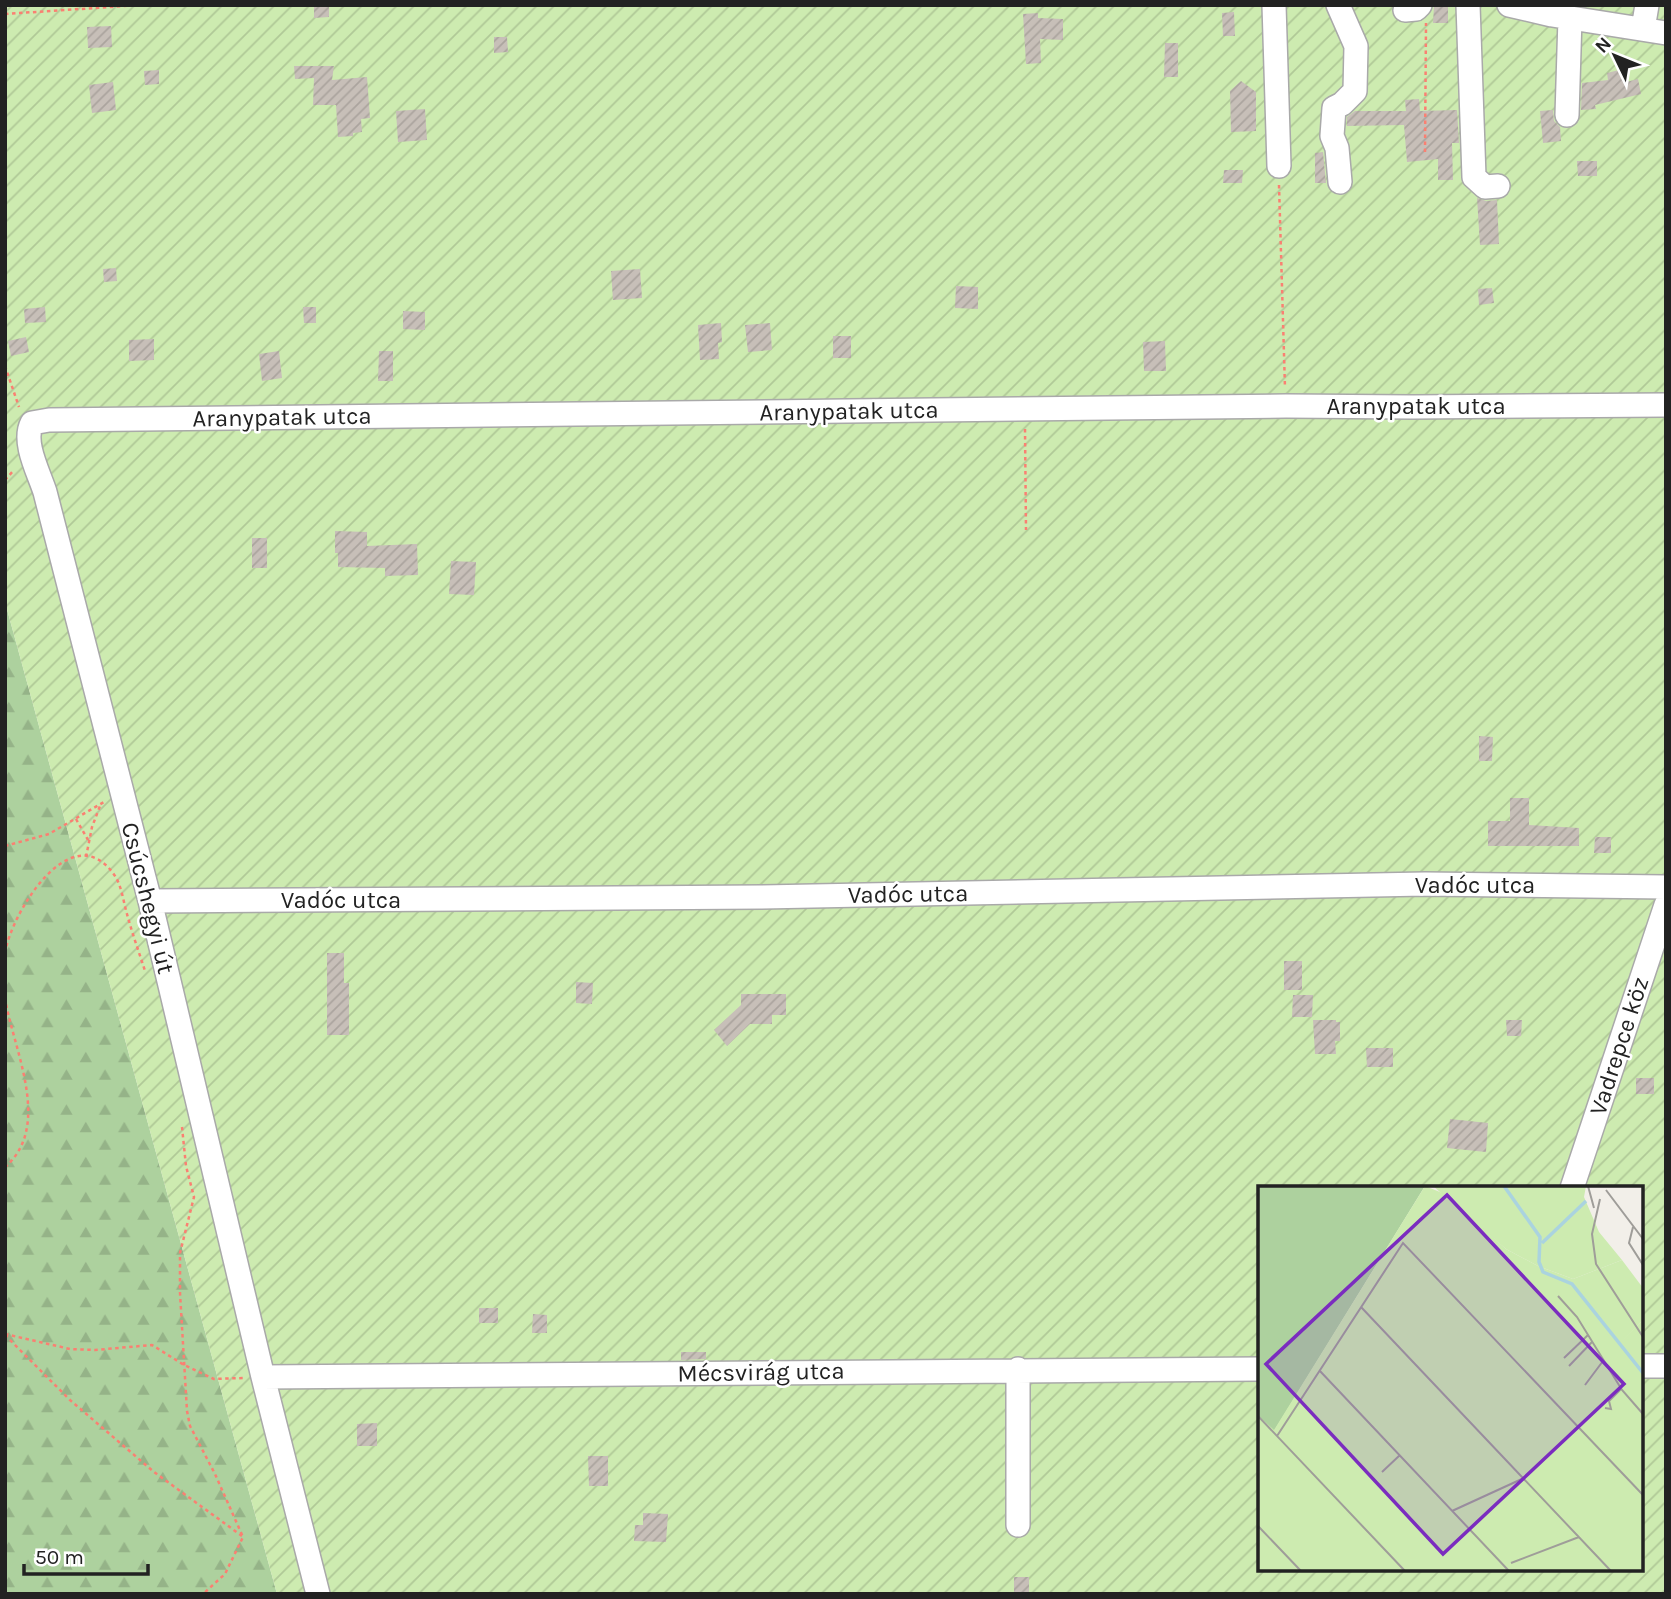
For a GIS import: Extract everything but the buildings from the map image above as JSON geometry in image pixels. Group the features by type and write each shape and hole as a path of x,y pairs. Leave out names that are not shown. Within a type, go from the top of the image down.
{"street":[{"path":"1274,5 1279,166"},
{"path":"1338,5 1356,46 1355,91 1334,108 1332,136 1338,148 1340,183"},
{"path":"1509,5 1666,33"},
{"path":"1643,29 1647,5"},
{"path":"1437,11 1474,177 1485,187 1498,186"},
{"path":"1574,18 1580,51"},
{"path":"1567,115 1574,18"},
{"name":"Aranypatak utca","path":"32,423 49,420 1026,409 1666,405"},
{"name":"Csúcshegyi út","path":"32,423 28,433 30,444 45,492 150,901 262,1377 317,1594"},
{"name":"Vadóc utca","path":"150,901 762,897 1425,884 1666,887"},
{"name":"Vadrepce köz","path":"1573,1186 1666,905"},
{"path":"1643,1366 1666,1366"},
{"path":"1018,1369 1018,1525"},
{"name":"Mécsvirág utca","path":"262,1377 1258,1369"}],"path":[{"path":"5,14 140,5"},
{"path":"1425,152 1437,11"},
{"path":"1279,166 1284,376"},
{"path":"5,366 18,405 32,423"},
{"path":"1026,409 1026,530"},
{"path":"5,846 49,834 100,805 120,788"},
{"path":"86,856 88,840 100,805"},
{"path":"76,819 88,840"},
{"path":"5,953 11,929 37,885 62,863 86,856 106,866 118,882 148,979"},
{"path":"5,998 26,1084 29,1123 19,1152 5,1167"},
{"path":"180,1117 194,1197 180,1253 184,1365 190,1426 243,1537 225,1574 204,1594"},
{"path":"5,1335 70,1349 95,1350 152,1345 184,1365 214,1379 262,1377"},
{"path":"5,1335 70,1400 154,1472 243,1537"}],"green space":[{"path":"1666,5 1666,1594 277,1594 5,602 5,7"},
{"path":"5,602 277,1594 5,1594"}]}
